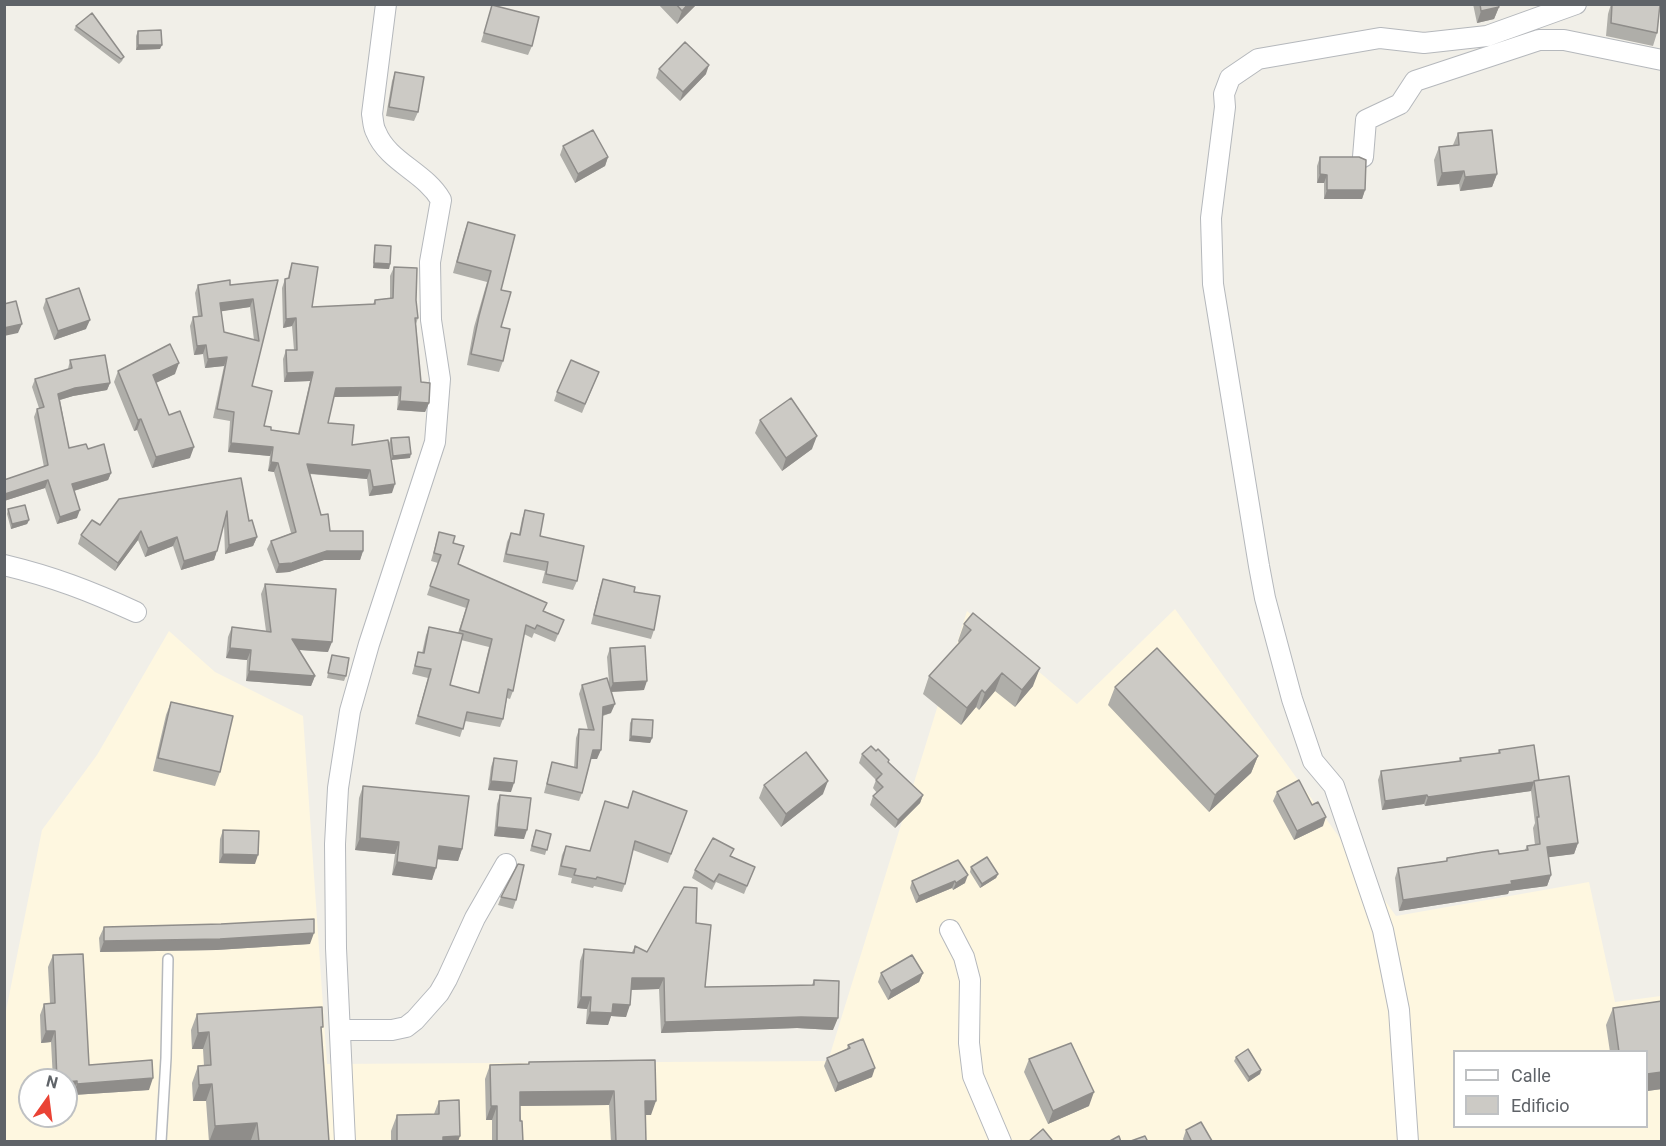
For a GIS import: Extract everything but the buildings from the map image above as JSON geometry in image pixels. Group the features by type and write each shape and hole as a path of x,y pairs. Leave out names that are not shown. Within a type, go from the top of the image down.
{"street":[{"path":"345,1142 336,948 335,844 342,766 350,711 369,644 435,442 440,379 429,290 430,262 441,200 435,188 386,149 375,132 372,114 386,4"},
{"path":"1408,1142 1399,1010 1383,930 1334,786 1313,761 1295,709 1265,598 1259,566 1213,284 1211,218 1224,94 1230,78 1258,59 1380,38 1424,43 1487,36 1576,4"},
{"path":"1363,157 1366,120 1400,104 1415,81 1528,43 1539,40 1564,40 1662,60"},
{"path":"4,565 44,574 84,588 136,612"},
{"path":"340,1030 392,1030 406,1027 415,1020 439,993 475,918 506,864"},
{"path":"950,930 964,957 970,980 969,1042 974,1076 1001,1142"}],"lane":[{"path":"161,1142 168,959"}],"shaded area":[{"path":"1175,609 1396,916 1589,882 1615,1002 1661,996 1661,1141 5,1142 5,1016 42,830 97,755 169,631 215,672 303,716 327,1064 828,1061 967,611 1077,704"}]}
